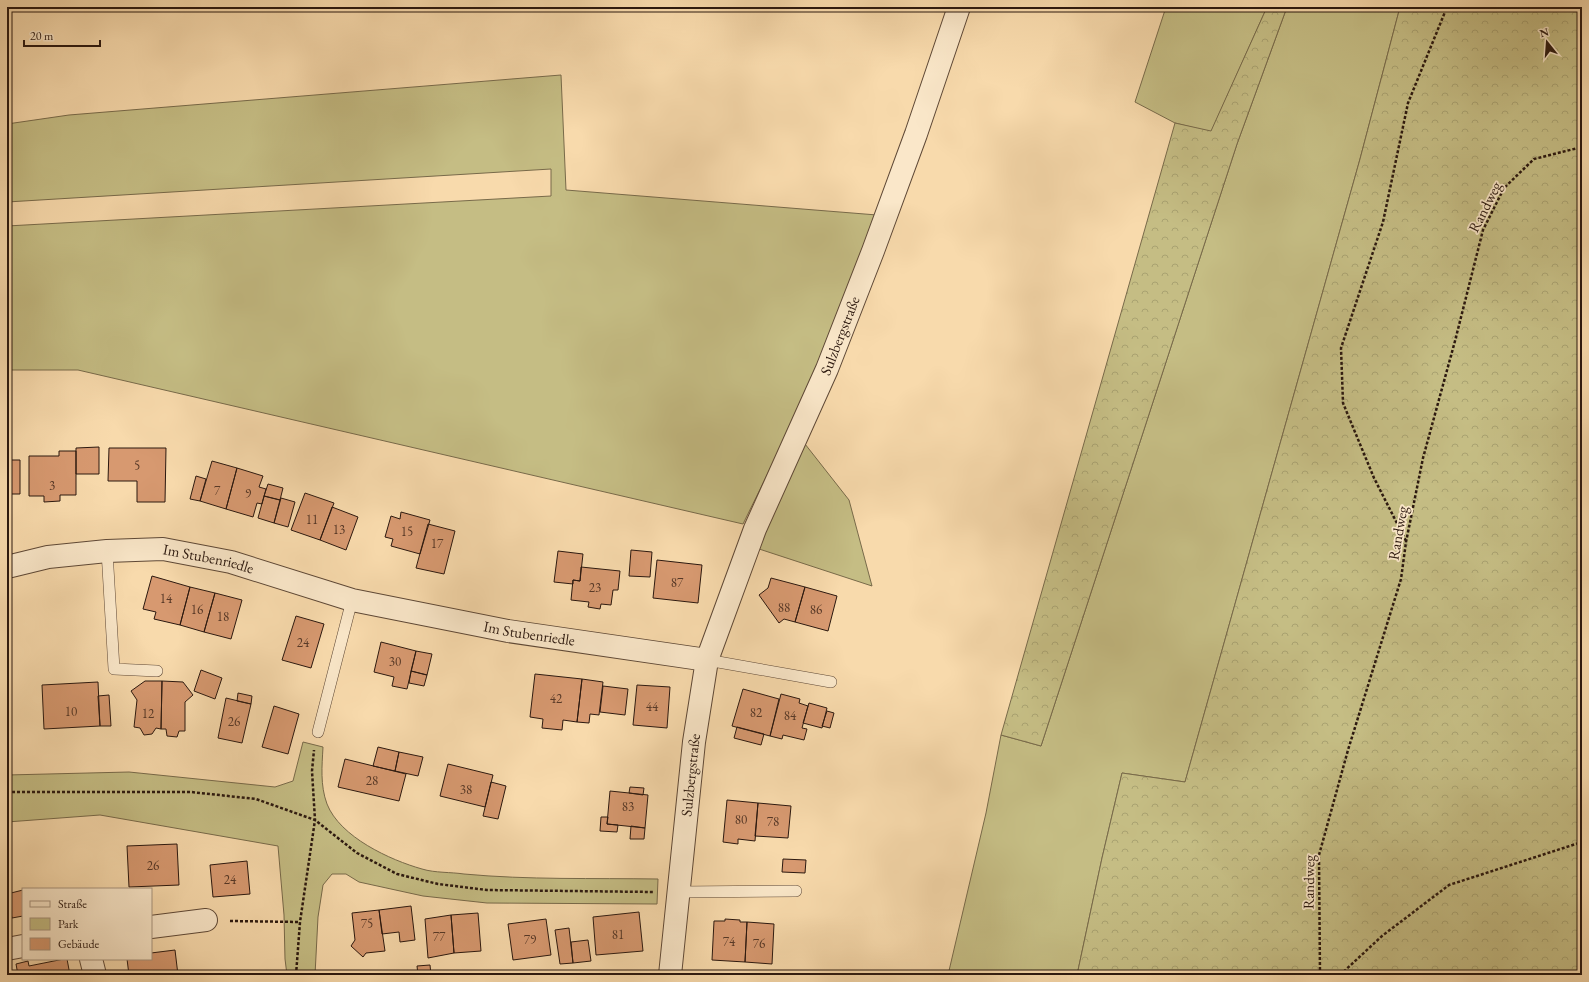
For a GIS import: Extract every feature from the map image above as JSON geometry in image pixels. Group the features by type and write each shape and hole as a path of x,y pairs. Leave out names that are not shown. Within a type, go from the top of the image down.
{"street":[{"name":"Sulzbergstraße","path":"670,975 694,742 707,660 755,529 827,370 873,251 916,134 959,7"},
{"name":"Im Stubenriedle","path":"7,567 48,558 107,551 163,549 231,562 352,600 508,631 707,660"},
{"path":"152,926 206,920"},
{"path":"7,949 22,946"},
{"path":"91,960 95,975"}],"lane":[{"path":"107,551 114,669 157,671"},
{"path":"318,732 352,600"},
{"path":"707,660 832,682"},
{"path":"678,892 796,891"}],"path":[{"path":"1406,542 1374,478 1343,403 1341,348 1383,222 1408,103 1447,7"},
{"name":"Randweg","path":"1320,975 1318,855 1348,750 1401,579 1406,542 1423,458 1455,341 1482,230 1504,188 1534,159 1582,147"},
{"path":"296,975 300,922 315,820 312,771 313,754 318,732"},
{"path":"7,792 191,792 256,799 315,820 357,853 397,874 438,884 487,890 655,892"},
{"path":"1340,975 1382,936 1449,885 1582,842"},
{"path":"206,920 300,922"}],"green space":[{"path":"1166,7 1267,7 1211,132 1175,123 1135,102"},
{"path":"1267,7 1287,7 1237,144 1041,746 1001,735 1175,123 1211,131"},
{"path":"1287,7 1400,7 1360,159 1185,782 1122,773 1077,975 948,975 986,813 1001,735 1041,746 1237,144"},
{"path":"1400,7 1582,7 1582,975 1077,975 1122,773 1185,782 1360,159"},
{"path":"561,75 566,190 877,215 824,359 743,524 78,370 7,370 7,226 551,196 551,169 7,202 7,124 69,115"},
{"path":"805,444 849,500 872,586 753,547"},
{"path":"303,742 323,747 323,790 327,804 334,816 354,837 367,846 395,860 438,872 488,876 658,879 657,904 487,903 423,896 359,882 346,874 332,874 323,885 318,917 315,975 287,975 278,846 100,815 7,822 7,775 129,772 275,787 293,781"}],"building":[{"path":"7,441 10,441 11,494 7,494"},
{"path":"99,447 99,474 76,474 76,448"},
{"path":"109,448 166,448 165,502 137,502 137,481 108,481"},
{"path":"59,451 76,451 76,495 60,495 60,501 44,502 44,496 29,496 29,456 59,456"},
{"path":"10,460 20,460 20,494 11,494"},
{"path":"212,461 237,468 226,509 200,501"},
{"path":"237,468 263,476 259,487 266,489 262,504 257,503 253,517 226,509"},
{"path":"196,476 206,479 200,501 190,499"},
{"path":"268,484 283,488 280,500 264,496"},
{"path":"305,493 334,503 320,540 291,530"},
{"path":"264,496 280,500 274,523 258,518"},
{"path":"281,498 295,502 288,527 274,523"},
{"path":"332,507 358,517 346,550 320,540"},
{"path":"401,512 430,520 420,554 391,546 393,539 385,537 391,516 400,519"},
{"path":"428,524 455,531 444,574 416,568"},
{"path":"631,550 652,552 650,577 629,576"},
{"path":"558,551 583,554 580,581 573,580 573,584 554,582"},
{"path":"657,560 702,565 698,603 653,598"},
{"path":"581,567 620,571 618,590 613,590 611,605 601,604 600,609 588,607 589,602 571,600 573,580 580,581"},
{"path":"152,576 190,587 180,625 154,619 156,612 143,609"},
{"path":"771,578 805,587 795,622 784,619 779,623 759,595 768,588"},
{"path":"190,587 215,593 204,632 180,625"},
{"path":"805,587 837,596 828,631 795,622"},
{"path":"215,593 242,600 231,639 204,632"},
{"path":"296,616 324,624 311,668 282,660"},
{"path":"381,642 416,651 407,689 392,686 394,677 374,672"},
{"path":"416,651 432,654 427,675 411,671"},
{"path":"201,670 222,678 215,699 194,691"},
{"path":"411,671 427,675 424,686 409,683"},
{"path":"535,674 582,679 577,722 563,720 562,730 542,728 543,719 530,717"},
{"path":"582,679 603,682 599,715 590,714 589,723 577,722"},
{"path":"145,681 162,681 161,729 156,728 152,734 144,735 140,728 134,727 137,700 131,691"},
{"path":"162,681 183,682 193,695 185,702 185,731 179,731 177,737 167,736 166,729 161,729"},
{"path":"98,682 100,726 44,729 42,685"},
{"path":"637,685 670,687 667,728 633,725"},
{"path":"603,686 628,689 625,715 600,712"},
{"path":"743,689 779,699 770,736 732,726"},
{"path":"238,693 252,696 251,704 237,701"},
{"path":"781,694 800,699 799,703 808,706 802,728 807,729 804,740 783,735 782,739 770,736"},
{"path":"109,695 111,726 100,726 98,696"},
{"path":"226,698 251,704 242,743 218,738"},
{"path":"809,703 827,708 822,728 803,723"},
{"path":"274,706 299,714 288,754 262,747"},
{"path":"827,711 834,713 830,728 822,726"},
{"path":"737,727 764,734 761,745 734,738"},
{"path":"378,747 399,752 395,771 373,766"},
{"path":"399,752 423,757 418,776 395,771"},
{"path":"345,759 406,774 399,801 338,787"},
{"path":"448,764 493,775 485,807 440,796"},
{"path":"491,782 506,786 498,819 483,816"},
{"path":"630,787 644,788 643,795 629,793"},
{"path":"610,791 648,795 645,828 607,824"},
{"path":"727,800 758,803 755,841 738,839 738,844 723,842"},
{"path":"758,803 791,806 788,838 755,836"},
{"path":"601,817 608,817 607,824 618,825 617,832 600,831"},
{"path":"631,826 645,828 644,839 630,839"},
{"path":"177,844 179,885 129,887 127,846"},
{"path":"783,859 806,860 805,873 782,872"},
{"path":"247,861 250,894 213,897 210,865"},
{"path":"22,890 22,916 12,918 7,894"},
{"path":"7,893 10,911 7,912"},
{"path":"411,906 415,940 400,942 399,932 382,934 379,910"},
{"path":"379,910 385,951 366,953 363,957 351,946 355,940 352,913"},
{"path":"639,912 643,951 596,955 593,917"},
{"path":"478,913 481,951 454,953 451,915"},
{"path":"451,915 454,953 428,958 425,919"},
{"path":"546,919 551,955 513,960 508,924"},
{"path":"725,919 747,922 745,962 712,960 714,921 725,921"},
{"path":"747,922 774,924 772,964 745,962"},
{"path":"569,928 573,963 560,964 555,930"},
{"path":"588,940 591,961 573,963 571,942"},
{"path":"175,950 178,975 129,975 127,960 152,960 152,953"},
{"path":"59,960 67,960 70,975 18,975 16,964 28,961 29,966"},
{"path":"430,965 431,975 418,975 417,966"}]}
